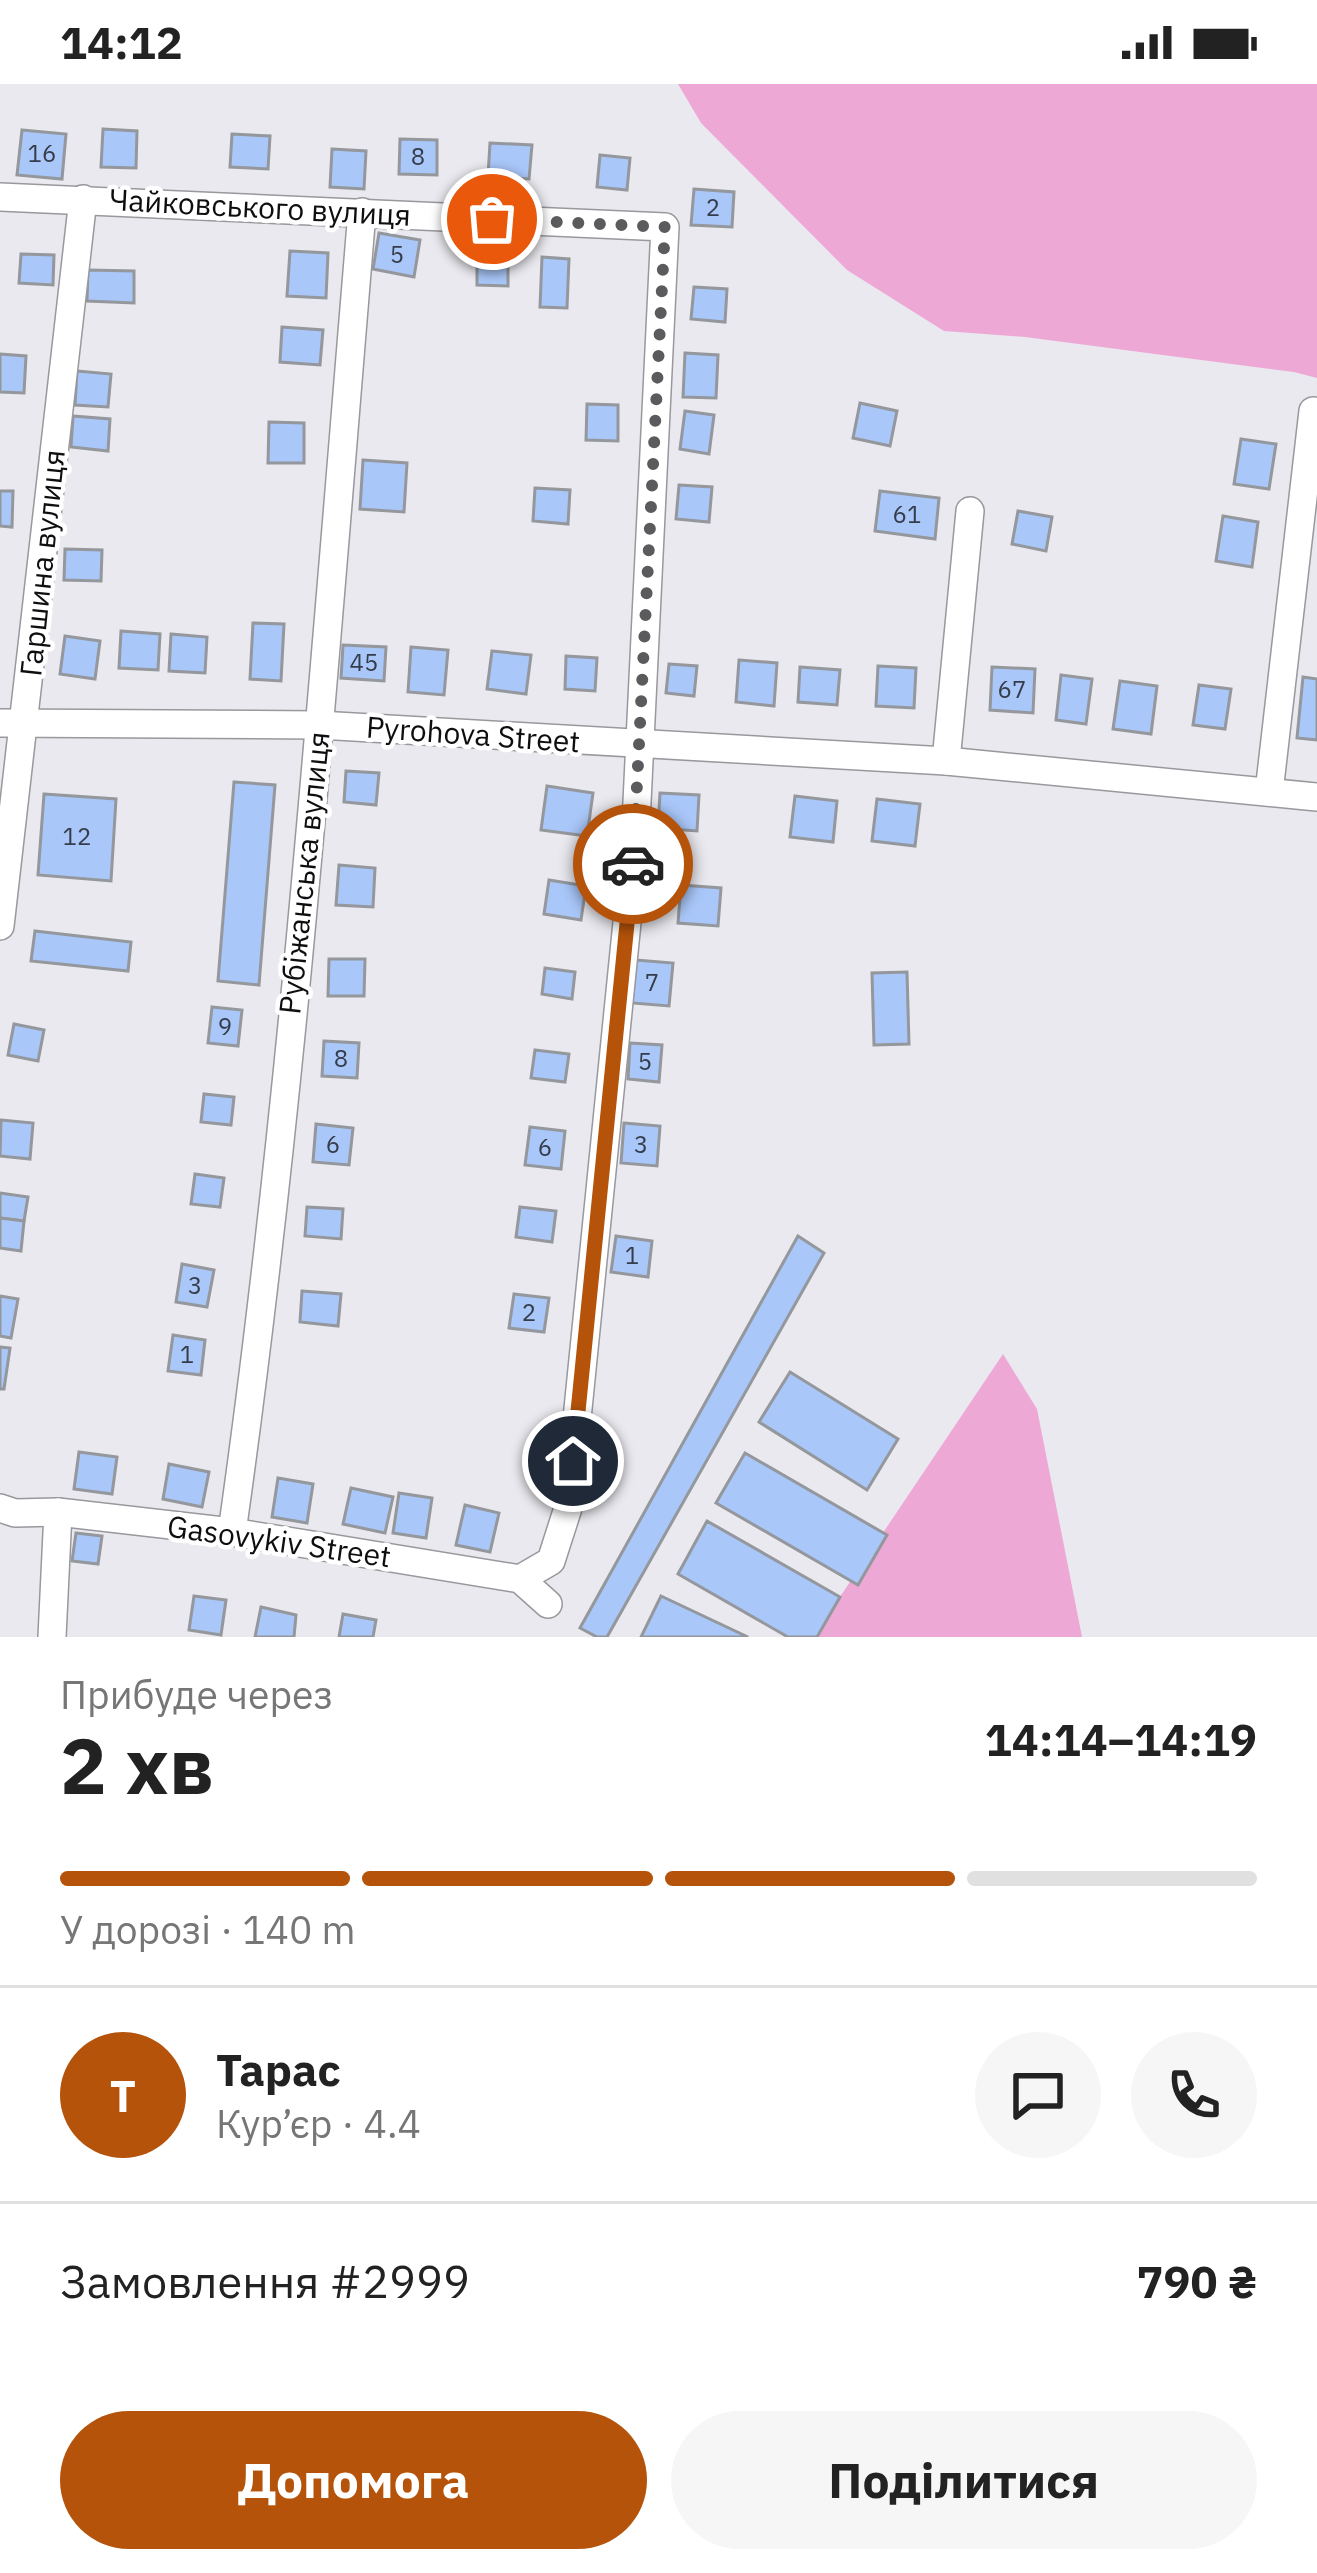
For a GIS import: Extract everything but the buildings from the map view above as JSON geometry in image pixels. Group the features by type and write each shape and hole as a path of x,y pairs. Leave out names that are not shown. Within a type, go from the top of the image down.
{"street":[{"name":"Чайковського вулиця","path":"0,197 665,227 642,746"},
{"name":"Гаршина вулиця","path":"0,926 13,724 83,199"},
{"name":"Рубіжанська вулиця","path":"232,1532 259,1341 319,725 362,212"},
{"path":"1269,792 1313,411"},
{"path":"946,761 970,512"},
{"name":"Pyrohova Street","path":"13,724 319,725 946,761 1317,797"},
{"path":"548,1604 520,1579 551,1561 568,1508 642,746"},
{"name":"Gasovykiv Street","path":"0,1508 232,1532 520,1579"},
{"path":"52,1637 58,1512"}],"shaded area":[{"path":"678,84 1317,84 1317,378 1025,337 944,331 847,270 701,123"},
{"path":"1003,1354 1037,1409 1082,1637 813,1637"}],"way so far":[{"path":"492,219 665,227 633,864"}],"route":[{"path":"573,1461 633,864"}]}
